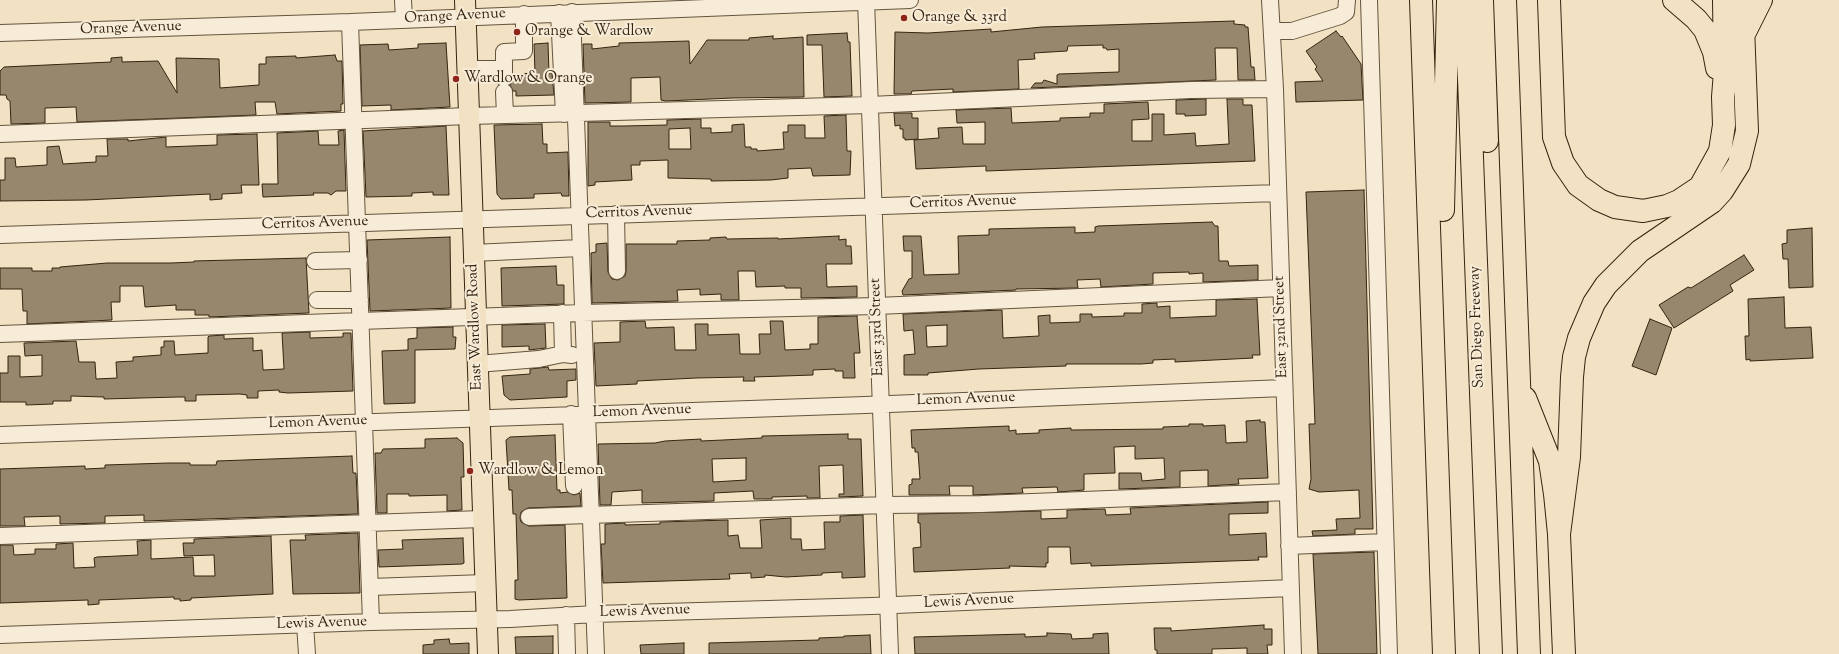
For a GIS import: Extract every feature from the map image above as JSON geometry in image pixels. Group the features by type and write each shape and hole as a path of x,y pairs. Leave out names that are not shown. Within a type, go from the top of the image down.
{"highway":[{"path":"1421,0 1444,654"},
{"path":"1432,308 1442,253 1448,0"},
{"name":"San Diego Freeway","path":"1466,0 1491,654"},
{"path":"1482,0 1505,654"},
{"path":"1491,0 1512,582 1528,607"},
{"path":"1505,0 1529,654"},
{"path":"1549,0 1554,137 1558,151 1570,175 1578,185 1599,200 1631,210 1649,210 1667,206 1679,201 1700,187 1720,151 1724,125 1724,0"},
{"path":"1674,0 1696,19 1705,30 1714,52 1723,97"},
{"path":"1559,534 1569,457 1574,357 1579,338 1594,303 1606,285 1620,269 1640,251 1712,202 1722,191 1739,164 1747,131 1742,0"},
{"path":"1744,35 1761,0"},
{"path":"1518,380 1550,461 1559,534 1564,654"},
{"path":"1441,580 1455,654"}],"main road":[{"name":"East Wardlow Road","path":"465,9 488,654"}],"street":[{"path":"403,0 404,19"},
{"name":"Orange Avenue","path":"0,33 350,22 404,19 465,9 524,14 910,0"},
{"name":"East 32nd Street","path":"1270,0 1275,88 1293,654"},
{"path":"1272,31 1292,31 1340,16 1346,12 1347,0"},
{"path":"1369,0 1388,654"},
{"name":"East 33rd Street","path":"866,1 890,654"},
{"path":"566,12 570,113 579,215 584,355 574,486"},
{"path":"505,115 504,52 524,51 524,14"},
{"path":"350,22 358,260 366,422 371,622"},
{"path":"467,69 504,80"},
{"path":"0,134 469,116 870,105 1184,90 1275,88"},
{"name":"Cerritos Avenue","path":"0,235 472,218 1278,193"},
{"path":"616,214 617,271"},
{"path":"473,253 580,248"},
{"path":"315,261 358,260"},
{"path":"0,334 562,313 877,306 1281,288"},
{"path":"317,300 360,300"},
{"path":"562,313 563,354"},
{"path":"477,364 539,359 563,354 584,355"},
{"name":"Lemon Avenue","path":"0,435 1284,388"},
{"path":"579,414 591,515 596,654"},
{"path":"529,517 885,505 981,504 1288,492"},
{"path":"0,536 482,519"},
{"path":"1289,546 1385,542"},
{"path":"370,587 485,583"},
{"name":"Lewis Avenue","path":"0,635 305,624 487,620 566,615 889,605 1291,588"},
{"path":"566,615 567,654"},
{"path":"305,624 307,654"}],"building":[{"path":"1234,21 1234,24 1245,25 1245,27 1248,27 1251,67 1254,67 1255,80 1238,80 1237,48 1215,48 1216,80 1031,88 1035,83 1042,83 1044,80 1057,84 1057,75 1059,74 1119,72 1119,49 1107,50 1106,48 1103,48 1103,45 1068,46 1067,51 1034,53 1035,59 1018,60 1019,89 953,92 953,89 912,91 911,94 894,94 895,32 928,33 991,29 991,32 1042,27"},
{"path":"1336,31 1341,37 1342,36 1361,64 1363,100 1296,102 1295,82 1323,81 1315,69 1317,67 1306,51"},
{"path":"847,33 848,42 850,42 852,96 824,97 822,45 807,45 807,35"},
{"path":"773,36 773,39 803,37 804,97 666,101 661,100 660,77 631,78 631,102 585,103 583,44 592,44 592,49 619,46 619,43 689,41 690,64 707,40 749,40 749,38"},
{"path":"446,43 450,107 391,110 391,105 362,106 360,45 388,44 389,50 418,48 418,44"},
{"path":"548,43 549,73 552,73 554,95 516,96 516,91 513,91 510,85 515,77 515,74 535,73 534,44"},
{"path":"335,55 337,61 342,61 343,104 341,104 341,111 277,114 275,102 255,102 256,115 77,122 76,107 45,108 45,123 11,124 10,101 7,99 6,95 0,95 0,71 4,67 111,62 111,58 122,57 122,62 158,61 177,93 176,58 219,59 220,88 259,85 259,64 266,64 266,57 296,56 296,58"},
{"path":"1206,99 1206,115 1185,116 1185,114 1176,114 1176,100"},
{"path":"1227,99 1243,99 1243,105 1252,105 1255,161 986,171 986,166 916,169 914,140 939,138 938,128 962,127 963,144 985,144 985,122 957,123 956,110 1011,108 1012,123 1060,121 1060,118 1090,117 1090,113 1104,113 1104,104 1148,102 1149,119 1132,120 1132,141 1152,141 1152,114 1164,114 1164,135 1195,133 1196,146 1229,144"},
{"path":"894,113 912,113 912,118 918,118 918,139 905,140 905,138 903,138 903,129 900,129 900,125 895,126"},
{"path":"846,115 847,151 851,151 850,175 813,176 811,168 788,169 788,178 771,180 711,181 711,179 668,178 668,160 640,161 640,165 631,165 632,180 595,182 595,185 588,186 588,122 610,122 610,126 667,125 667,120 701,119 701,128 711,128 711,133 732,132 732,125 744,124 745,147 757,149 757,151 784,149 783,132 788,132 788,125 805,125 805,138 825,138 824,116","holes":["690,128 691,149 669,149 669,129"]},
{"path":"542,124 543,144 547,144 547,153 568,152 569,196 562,196 561,193 534,194 534,198 501,199 497,194 494,125"},
{"path":"446,126 449,195 433,195 433,192 412,193 412,196 366,197 363,131"},
{"path":"344,130 346,191 336,191 331,195 328,193 313,193 314,195 263,197 262,184 278,184 277,133 318,131 319,145 339,145 338,131"},
{"path":"257,134 259,185 241,185 242,193 222,194 222,199 210,200 210,194 86,200 0,201 0,180 5,180 5,158 15,158 16,167 47,165 47,147 59,146 63,164 96,162 96,156 108,156 107,139 128,139 128,141 166,137 166,147 217,145 217,135"},
{"path":"1364,190 1373,529 1355,529 1355,534 1313,536 1312,531 1337,530 1336,519 1360,518 1359,490 1319,492 1309,489 1311,479 1309,424 1315,424 1306,192"},
{"path":"1212,222 1215,226 1218,226 1219,261 1228,261 1229,266 1258,265 1258,280 1203,282 1203,273 1153,273 1153,284 1101,287 1100,279 1077,280 1078,288 1016,289 903,295 902,291 909,279 912,278 912,251 904,251 903,236 921,236 924,275 959,274 958,236 989,235 989,229 1075,227 1075,233 1095,232 1095,227 1098,226"},
{"path":"1812,228 1813,287 1789,288 1788,259 1783,259 1782,244 1787,243 1787,230"},
{"path":"839,236 839,240 846,239 846,246 851,246 852,264 826,264 827,287 857,286 857,297 801,298 801,288 785,288 785,286 756,287 755,271 738,271 739,300 721,300 721,294 700,295 700,289 677,290 678,301 592,303 591,253 596,252 596,244 607,243 608,272 612,279 618,280 625,276 626,244 677,244 677,241 710,240 710,238 726,237 727,239 778,239"},
{"path":"450,237 451,308 370,311 367,240"},
{"path":"1744,255 1754,270 1730,285 1733,291 1674,328 1659,305 1688,287 1691,288"},
{"path":"306,258 309,313 209,317 209,315 195,315 195,310 176,310 176,305 145,307 143,286 120,286 120,302 111,302 112,320 27,324 27,311 23,311 22,289 0,289 0,268 32,268 32,271 52,271 52,268 107,263 171,263"},
{"path":"556,266 557,285 564,285 564,304 502,306 501,268"},
{"path":"1784,297 1785,328 1811,327 1813,358 1746,360 1745,336 1749,336 1748,299"},
{"path":"1257,299 1260,355 1252,355 1253,358 1175,362 1175,359 1153,360 1153,363 1141,364 1066,364 1066,366 979,369 928,373 928,375 904,375 904,355 915,354 913,330 904,331 903,314 1002,310 1003,338 1039,336 1038,316 1050,315 1050,323 1080,322 1080,314 1092,314 1092,317 1124,316 1124,313 1142,313 1142,304 1157,303 1157,307 1170,306 1170,318 1216,316 1216,300","holes":["947,325 947,346 927,347 926,326"]},
{"path":"857,316 860,353 854,353 855,378 843,378 843,371 835,371 835,369 813,370 813,375 754,377 755,381 743,381 744,377 696,378 637,381 637,384 596,386 594,343 620,342 620,322 645,321 646,328 674,327 675,350 696,350 695,324 708,324 708,335 739,334 740,354 760,354 759,334 771,334 770,321 783,321 785,350 810,349 810,344 818,344 818,317"},
{"path":"1650,319 1672,328 1656,375 1632,366"},
{"path":"545,324 546,348 529,350 529,346 502,347 502,325"},
{"path":"453,327 453,337 456,337 455,349 415,350 415,403 384,404 382,351 408,350 408,339 417,338 417,328"},
{"path":"310,332 310,338 343,337 343,333 351,333 353,391 288,393 279,392 279,390 258,391 258,398 247,398 247,395 240,394 196,395 196,401 185,401 185,397 104,399 104,397 71,396 71,401 53,401 53,404 26,405 26,402 0,402 0,373 8,373 8,356 20,356 20,377 42,376 42,355 25,356 24,343 76,341 79,362 95,362 96,379 117,378 116,362 133,361 133,357 161,355 161,347 164,347 164,341 174,341 175,355 208,353 208,337 224,335 224,339 253,338 253,351 262,350 263,370 284,369 282,333"},
{"path":"548,367 549,370 576,369 576,380 567,381 567,397 510,400 504,395 502,376 530,374 530,369"},
{"path":"1260,420 1260,422 1265,422 1268,478 1238,479 1239,484 1208,486 1208,470 1180,471 1180,487 1119,489 1119,473 1141,473 1142,481 1165,479 1164,458 1135,459 1135,446 1114,447 1115,473 1084,474 1084,490 1058,492 1057,487 1022,488 1023,493 973,495 973,486 949,486 950,495 909,495 909,485 912,484 912,479 920,479 918,452 915,452 915,448 912,448 911,430 1009,426 1009,431 1016,430 1016,434 1039,433 1039,430 1071,428 1071,430 1163,429 1163,427 1203,424 1203,426 1225,425 1226,443 1247,442 1246,421"},
{"path":"848,434 848,439 861,439 863,496 839,497 839,494 844,494 843,465 819,466 820,498 807,498 807,496 754,499 753,491 714,493 714,501 642,503 642,490 612,492 611,505 600,505 598,444 655,443 701,439 701,441 723,440 762,438 762,436","holes":["746,458 746,480 713,482 712,459"]},
{"path":"555,435 557,490 560,490 560,493 567,492 574,495 580,493 581,506 528,508 521,512 520,518 521,522 529,526 565,525 567,598 519,600 515,599 515,580 518,580 516,514 513,514 512,490 509,490 506,440 510,437"},
{"path":"457,438 463,443 464,477 461,477 462,510 447,511 447,495 409,496 409,494 387,494 387,513 377,513 375,453 381,453 383,449 425,448 425,439"},
{"path":"352,456 353,473 356,473 358,514 144,521 144,515 105,516 105,523 60,524 60,516 24,517 25,526 0,526 0,469 85,466 85,469 105,468 105,465 168,463 216,465 217,461"},
{"path":"1268,502 1268,513 1229,514 1229,535 1266,533 1267,557 1258,557 1259,560 1091,566 1091,563 1071,564 1070,547 1048,547 1048,563 1046,563 1046,567 1009,566 1010,568 914,572 913,548 921,547 918,514 1041,511 1041,519 1067,518 1067,510 1105,509 1106,515 1131,514 1130,508"},
{"path":"863,515 865,577 842,578 842,572 822,573 822,575 786,577 765,575 765,577 751,578 751,573 729,574 730,579 603,583 601,544 605,544 605,524 660,524 660,522 728,520 728,536 738,535 740,548 762,548 760,520 791,518 791,539 801,539 802,550 825,549 824,522 840,522 840,516"},
{"path":"358,533 360,593 293,594 290,540 306,540 305,535"},
{"path":"271,536 273,594 191,598 191,600 180,601 180,599 174,599 174,597 99,600 99,604 88,605 88,600 0,603 0,545 13,545 14,555 35,554 35,549 56,549 56,544 73,543 74,568 95,567 94,558 97,557 138,555 137,541 151,540 151,559 193,557 194,576 215,576 214,555 184,556 183,543 194,543 194,539"},
{"path":"463,538 464,563 462,564 379,567 378,550 403,549 402,540"},
{"path":"1374,552 1377,654 1318,654 1313,554"},
{"path":"1264,625 1264,629 1272,629 1272,645 1267,645 1268,654 1247,654 1247,648 1212,649 1212,654 1157,654 1157,650 1155,650 1154,628 1171,628 1171,631"},
{"path":"1047,633 1071,634 1072,639 1093,638 1093,634 1108,633 1109,654 915,654 914,637 1025,634 1025,637 1047,636"},
{"path":"870,635 871,654 709,654 709,643 819,640 819,638"},
{"path":"553,636 553,654 516,654 515,637"},
{"path":"449,639 450,644 469,643 469,654 423,654 423,645 434,644 434,640"},
{"path":"684,643 684,654 641,654 640,645"}],"place":[{"name":"Orange & 33rd","path":"904,18"},
{"name":"Orange & Wardlow","path":"517,32"},
{"name":"Wardlow & Orange","path":"456,79"},
{"name":"Wardlow & Lemon","path":"470,471"}]}
